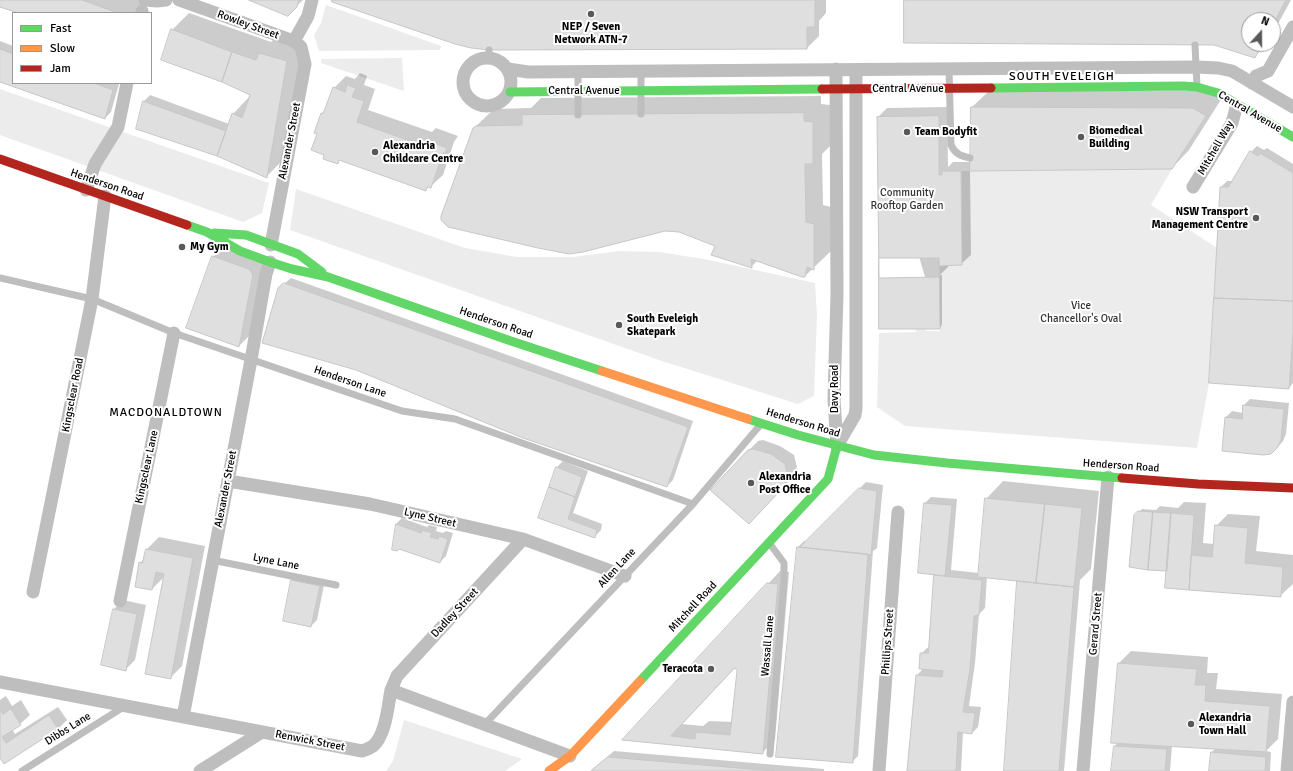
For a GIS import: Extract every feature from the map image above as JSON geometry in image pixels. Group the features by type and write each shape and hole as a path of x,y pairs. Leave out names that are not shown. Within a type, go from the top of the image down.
{"street":[{"path":"143,8 157,1 166,0"},
{"name":"Rowley Street","path":"179,0 294,41"},
{"path":"294,41 308,16 312,0"},
{"path":"1252,83 1256,76 1268,71 1293,27"},
{"name":"Alexander Street","path":"271,245 305,64 301,47 294,41"},
{"path":"489,54 500,61 508,69 512,80 510,92 503,101 498,104 486,106 475,103 467,95 463,84 465,72 468,67 477,60 489,54"},
{"name":"Central Avenue","path":"508,69 528,72 641,72 836,69 1218,68 1232,71 1293,108"},
{"name":"Davy Road","path":"836,69 837,248 834,399 837,446"},
{"name":"Davy Road","path":"837,446 855,415 856,408 856,70"},
{"path":"86,190 95,164 118,127 127,84"},
{"name":"Central Avenue","path":"510,92 1183,86 1198,87 1218,93 1293,137"},
{"name":"Mitchell Way","path":"1193,187 1232,123 1236,108"},
{"name":"Henderson Road","path":"0,159 207,232 240,251 270,262 292,269 328,277 508,340 762,424 837,446 874,455 947,463 1198,484 1293,488"},
{"name":"Kingsclear Road","path":"33,592 92,299 105,196"},
{"name":"Henderson Road","path":"207,232 246,235 298,254 328,277"},
{"path":"837,248 856,249"},
{"name":"Alexander Street","path":"183,717 266,274 270,262"},
{"name":"Kingsclear Lane","path":"120,600 174,333"},
{"name":"Mitchell Road","path":"549,771 570,756 770,544 828,479 837,446"},
{"name":"Gerard Street","path":"1083,771 1108,477"},
{"name":"Lyne Street","path":"228,481 370,504 523,539 626,576"},
{"name":"Phillips Street","path":"879,771 898,512"},
{"name":"Dadley Street","path":"391,690 397,676 523,539"},
{"name":"Renwick Street","path":"0,682 362,751 373,746 381,735 391,690"},
{"path":"391,690 570,756"},
{"path":"1287,771 1293,702"},
{"path":"200,771 262,732"}],"lane":[{"path":"1195,45 1198,87"},
{"path":"949,69 951,145 952,149 959,155 970,158"},
{"path":"578,72 578,115"},
{"path":"641,72 641,114"},
{"name":"Henderson Lane","path":"0,278 92,299 174,333 251,360 402,411 455,419 693,504"},
{"name":"Allen Lane","path":"485,724 693,504 762,424"},
{"name":"Wassall Lane","path":"770,544 784,563 784,580 770,754"},
{"name":"Lyne Lane","path":"212,560 336,585"},
{"name":"Dibbs Lane","path":"22,771 126,706"}],"green space":[{"path":"326,5 441,46 440,50 319,51 314,35 321,23"},
{"path":"402,58 404,91 321,63 321,59"},
{"path":"0,89 269,183 262,213 243,222 0,135"},
{"name":"Vice Chancellor's Oval","path":"1172,169 1151,205 1217,248 1209,383 1197,448 905,426 877,407 879,333 917,332 912,327 913,313 940,294 939,266 962,265 961,171","holes":["940,315 940,331 925,331"]},
{"path":"296,189 465,248 517,257 573,257 619,251 660,252 709,260 815,283 817,315 814,396 798,404 659,360 290,230"},
{"path":"404,720 522,759 505,771 386,771 393,761"}],"building":[{"path":"0,0 82,0 115,12 15,12 0,7"},
{"path":"249,0 299,0 297,7 288,16"},
{"name":"NEP / Seven Network ATN-7","path":"332,0 815,0 815,27 807,27 807,49 489,50 455,44 332,2"},
{"path":"904,0 1286,0 1280,12 1241,12 1241,52 1258,52 1255,58 1214,45 904,43"},
{"path":"171,29 232,52 222,82 161,60"},
{"path":"0,49 12,54 12,84 97,84 113,90 105,119 0,82"},
{"path":"232,52 256,60 259,53 287,61 267,178 217,156 232,113 242,118 250,95 222,82"},
{"path":"347,85 356,88 352,97 364,101 357,122 421,145 423,139 447,148 445,153 443,153 431,188 427,187 426,191 339,160 338,164 323,159 324,155 311,150 317,134 314,133 333,87 345,92"},
{"path":"143,101 226,131 217,156 136,129"},
{"name":"Biomedical Building","path":"971,107 1193,108 1206,116 1172,169 970,171"},
{"path":"804,113 804,121 813,122 813,164 805,164 806,222 814,224 814,270 807,267 805,277 751,259 752,268 711,255 715,246 679,232 665,231 583,252 569,254 448,227 441,220 441,216 473,128 476,126 522,125 522,115"},
{"path":"939,116 939,175 942,175 942,171 961,171 962,265 939,266 939,277 879,278 877,117"},
{"name":"NSW Transport Management Centre","path":"1250,151 1258,156 1260,153 1293,173 1293,301 1214,298 1220,187 1228,187"},
{"path":"212,256 249,269 253,275 239,347 186,328"},
{"path":"879,258 939,258 940,329 879,329"},
{"path":"284,283 688,427 667,487 523,438 356,370 262,343 278,288"},
{"path":"1214,298 1293,301 1293,333 1289,389 1209,383"},
{"path":"1243,405 1284,409 1281,440 1277,448 1271,454 1263,455 1222,451 1225,417 1242,419"},
{"name":"Alexandria Post Office","path":"754,449 771,454 785,464 788,477 780,491 749,524 710,490 748,450"},
{"path":"556,467 582,477 575,497 549,487"},
{"path":"549,487 575,497 568,519 597,530 595,538 538,518"},
{"path":"859,488 877,491 871,555 800,547"},
{"path":"985,498 1045,504 1036,583 978,577"},
{"path":"924,503 952,505 945,576 918,573"},
{"path":"1045,504 1082,508 1074,587 1036,583"},
{"path":"1138,511 1153,512 1148,570 1129,567 1134,515"},
{"path":"1153,512 1171,513 1167,571 1148,570"},
{"path":"1171,513 1194,515 1189,590 1165,588"},
{"path":"396,524 421,533 422,530 432,533 430,537 438,539 439,536 448,539 440,563 399,549 397,551 392,550"},
{"path":"1215,525 1248,528 1245,563 1283,567 1281,597 1189,590 1191,555 1212,557"},
{"path":"797,547 868,554 853,763 776,757"},
{"path":"146,549 193,558 171,679 145,674 164,574 156,572 152,590 135,587 139,562 142,563"},
{"path":"934,575 982,580 979,615 974,616 970,669 963,712 975,713 972,734 958,732 956,771 907,771 916,675 942,677 943,671 919,669 920,653 928,653"},
{"path":"291,580 320,586 311,627 283,621"},
{"path":"1017,581 1074,587 1059,771 1004,771"},
{"name":"Teracota","path":"767,583 778,584 763,754 622,740","holes":["735,668 737,671 730,735 696,732 695,739 671,736"]},
{"path":"113,609 137,614 126,671 101,665"},
{"name":"Alexandria Town Hall","path":"1118,663 1197,669 1195,685 1206,685 1205,701 1270,706 1266,752 1111,743"},
{"path":"11,709 21,725 2,737 6,743 49,715 58,729 4,764 0,758 0,710 3,714"},
{"path":"1114,746 1167,749 1165,771 1111,771"},
{"path":"1211,752 1266,757 1265,771 1209,771"},
{"path":"608,757 774,771 591,771"}],"traffic: fast":[{"path":"991,88 1197,87 1218,93 1293,137"},
{"path":"510,92 822,89"},
{"path":"187,225 207,232 240,251 270,262 292,269 328,277 602,371"},
{"path":"214,233 246,235 298,254 322,272"},
{"path":"748,419 798,435 874,455 947,463 1122,478"},
{"path":"640,681 828,479 837,446"}],"traffic: slow":[{"path":"602,371 748,419"},
{"path":"549,771 570,756 640,681"}],"traffic: jam":[{"path":"822,89 991,88"},
{"path":"0,159 187,225"},
{"path":"1122,478 1198,484 1293,488"}],"place":[{"name":"NEP / Seven Network ATN-7","path":"591,14"},
{"name":"Team Bodyfit","path":"907,132"},
{"name":"Biomedical Building","path":"1081,137"},
{"name":"Alexandria Childcare Centre","path":"375,152"},
{"name":"NSW Transport Management Centre","path":"1256,218"},
{"name":"My Gym","path":"182,247"},
{"name":"South Eveleigh Skatepark","path":"619,325"},
{"name":"Alexandria Post Office","path":"751,483"},
{"name":"Teracota","path":"711,669"},
{"name":"Alexandria Town Hall","path":"1191,724"}],"district":[{"name":"SOUTH EVELEIGH","path":"1062,77"},
{"name":"MACDONALDTOWN","path":"166,413"}],"park label":[{"name":"Community Rooftop Garden","path":"907,199"}]}
